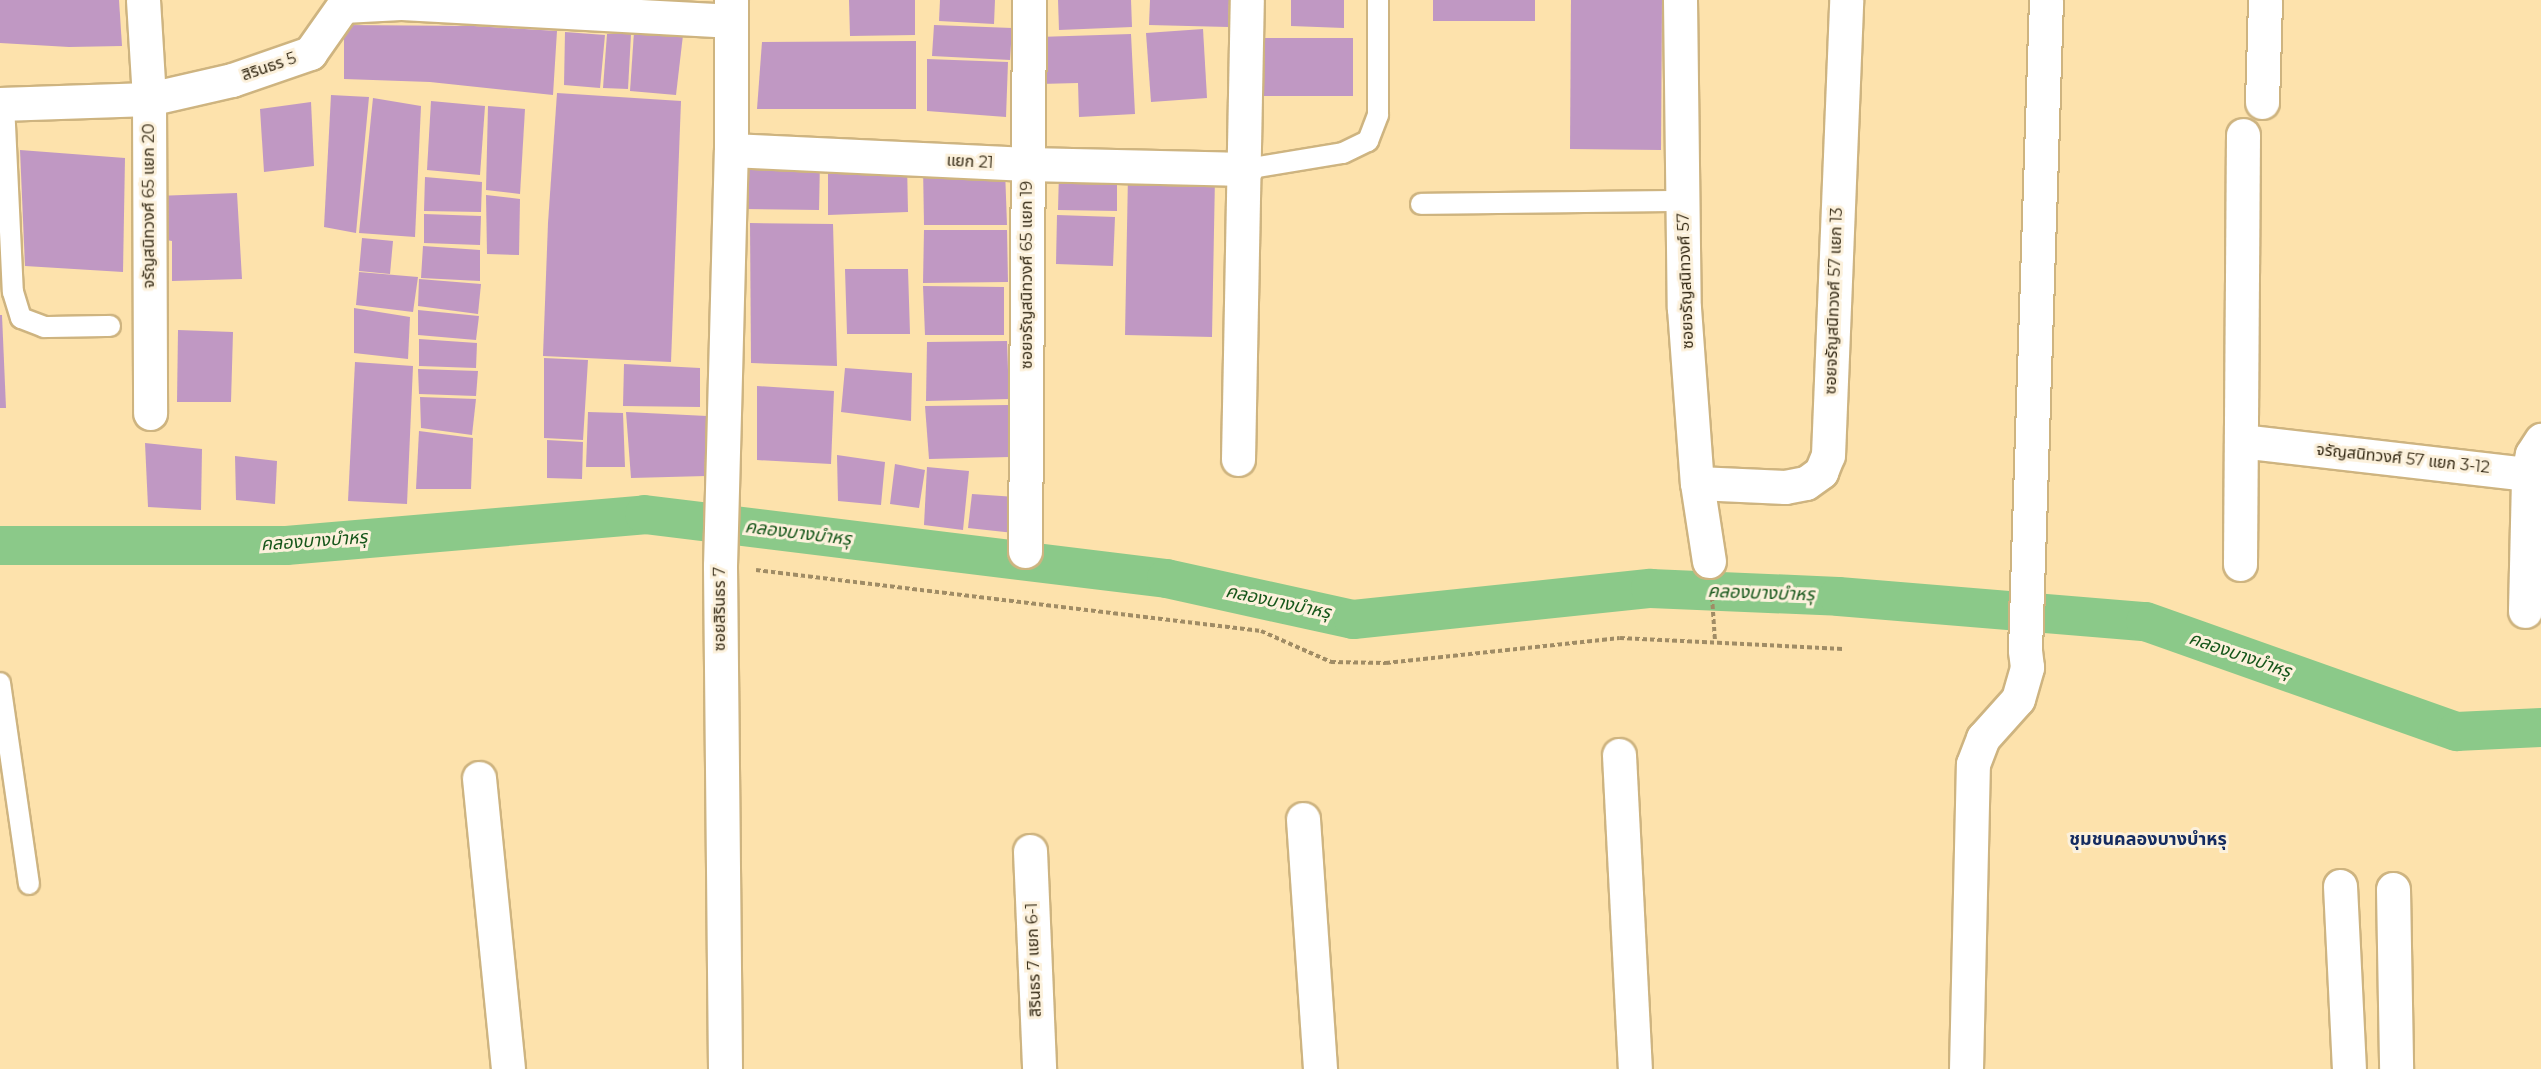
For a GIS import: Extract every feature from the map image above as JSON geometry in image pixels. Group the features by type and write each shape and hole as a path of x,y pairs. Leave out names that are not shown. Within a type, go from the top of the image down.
{"street":[{"name":"จรัญสนิทวงศ์ 65 แยก 20","path":"142,0 148,99 150,413"},
{"name":"ซอยจรัญสนิทวงศ์ 65 แยก 19","path":"1025,550 1029,0"},
{"path":"1238,459 1246,169 1247,0"},
{"name":"ซอยจรัญสนิทวงศ์ 57","path":"1680,0 1684,308 1697,483 1709,561"},
{"name":"ซอยจรัญสนิทวงศ์ 57 แยก 13","path":"1697,483 1785,487 1806,483 1821,472 1828,455 1846,0"},
{"path":"1966,1069 1973,764 1983,738 2018,699 2027,667 2025,650 2046,0"},
{"path":"2262,102 2265,0"},
{"name":"สิรินธร 5","path":"2,104 148,99 232,80 310,53 343,3 731,10"},
{"name":"ซอยสิรินธร 7","path":"725,1069 720,566 731,150 731,10"},
{"path":"2240,564 2243,135"},
{"name":"แยก 21","path":"731,150 1028,165 1246,169"},
{"path":"2525,611 2528,474 2532,454 2541,440"},
{"name":"จรัญสนิทวงศ์ 57 แยก 3-12","path":"2241,441 2528,474"},
{"path":"1619,755 1635,1069"},
{"path":"479,778 508,1069"},
{"path":"1303,819 1320,1069"},
{"name":"สิรินธร 7 แยก 6-1","path":"1030,851 1039,1069"},
{"path":"2340,886 2349,1069"},
{"path":"2393,889 2396,1069"}],"lane":[{"path":"1246,169 1343,153 1368,141 1378,115 1378,0"},
{"path":"2,104 13,292 21,318 44,327 110,326"},
{"path":"1421,204 1683,201"},
{"path":"0,683 4,735 29,884"}],"path":[{"path":"1709,561 1715,641"},
{"path":"720,566 1261,631 1331,662 1386,663 1620,638 1843,649"}],"building":[{"path":"0,0 119,0 122,46 69,47 0,43"},
{"path":"849,0 915,0 915,35 850,36"},
{"path":"940,0 995,0 994,24 939,21"},
{"path":"1058,0 1131,0 1132,27 1059,30"},
{"path":"1150,0 1229,0 1228,27 1149,25"},
{"path":"1291,0 1344,0 1344,28 1291,26"},
{"path":"1433,0 1535,0 1535,21 1433,21"},
{"path":"1571,0 1662,0 1661,150 1570,149"},
{"path":"344,25 474,26 557,31 553,95 430,82 344,79"},
{"path":"934,25 1012,28 1010,60 932,56"},
{"path":"1203,29 1207,98 1151,102 1146,33"},
{"path":"565,32 605,35 600,88 564,85"},
{"path":"634,32 683,35 676,95 630,91"},
{"path":"607,34 631,34 628,89 603,88"},
{"path":"1131,34 1135,114 1079,117 1078,83 1040,84 1038,37"},
{"path":"1262,38 1353,38 1353,96 1262,96"},
{"path":"916,41 916,109 757,109 762,42"},
{"path":"927,59 1008,62 1006,117 927,111"},
{"path":"557,93 681,101 671,362 543,356 548,223"},
{"path":"331,95 369,97 356,233 324,227"},
{"path":"373,98 421,106 415,237 359,233"},
{"path":"431,101 485,106 480,175 427,170"},
{"path":"311,102 314,166 264,172 260,109"},
{"path":"488,106 525,109 520,194 486,190"},
{"path":"20,150 125,158 123,272 25,266"},
{"path":"742,158 820,161 819,210 743,209"},
{"path":"828,158 907,163 908,212 828,215"},
{"path":"923,166 1005,170 1007,225 924,225"},
{"path":"1059,172 1117,174 1117,211 1058,210"},
{"path":"1128,175 1215,177 1212,337 1125,335"},
{"path":"425,177 482,182 481,212 424,211"},
{"path":"237,193 242,279 172,281 172,241 156,238 156,196"},
{"path":"486,195 520,199 519,255 487,254"},
{"path":"424,214 481,216 480,245 424,243"},
{"path":"1057,215 1115,217 1113,266 1056,264"},
{"path":"750,223 833,224 837,366 751,363"},
{"path":"924,230 1007,230 1008,282 923,283"},
{"path":"362,238 393,241 390,274 359,271"},
{"path":"423,246 480,250 480,281 421,278"},
{"path":"845,269 908,269 910,334 847,334"},
{"path":"359,272 418,277 413,312 356,305"},
{"path":"419,279 481,284 478,314 418,306"},
{"path":"923,286 1004,287 1004,335 925,335"},
{"path":"354,308 410,317 408,359 354,353"},
{"path":"418,310 479,316 476,340 418,335"},
{"path":"0,315 2,315 6,408 0,408"},
{"path":"178,330 233,332 231,402 177,402"},
{"path":"419,339 477,343 476,368 419,366"},
{"path":"1007,341 1009,399 926,401 927,342"},
{"path":"544,358 588,360 583,440 544,438"},
{"path":"355,362 413,366 407,504 348,501"},
{"path":"624,364 700,368 700,407 623,406"},
{"path":"845,368 912,373 911,421 841,412"},
{"path":"418,369 478,371 476,396 419,394"},
{"path":"757,386 834,391 831,464 757,460"},
{"path":"420,397 476,399 472,435 421,428"},
{"path":"1009,405 1009,457 929,459 925,406"},
{"path":"588,412 623,413 625,467 586,467"},
{"path":"626,412 707,416 706,476 631,478"},
{"path":"419,431 473,438 471,489 416,489"},
{"path":"547,440 583,442 582,479 547,478"},
{"path":"145,443 202,449 201,510 148,507"},
{"path":"837,455 885,462 881,505 838,501"},
{"path":"235,456 277,461 275,504 236,500"},
{"path":"895,464 925,470 919,508 890,504"},
{"path":"927,467 969,471 963,530 924,525"},
{"path":"972,494 1016,497 1014,533 968,528"}],"waterway":[{"name":"คลองบางบำหรุ","path":"0,545 286,545 644,514 1166,578 1353,619 1650,588 1838,596 2145,621 2456,731 2541,727"}],"district":[{"name":"ชุมชนคลองบางบำหรุ","path":"2148,839"}]}
